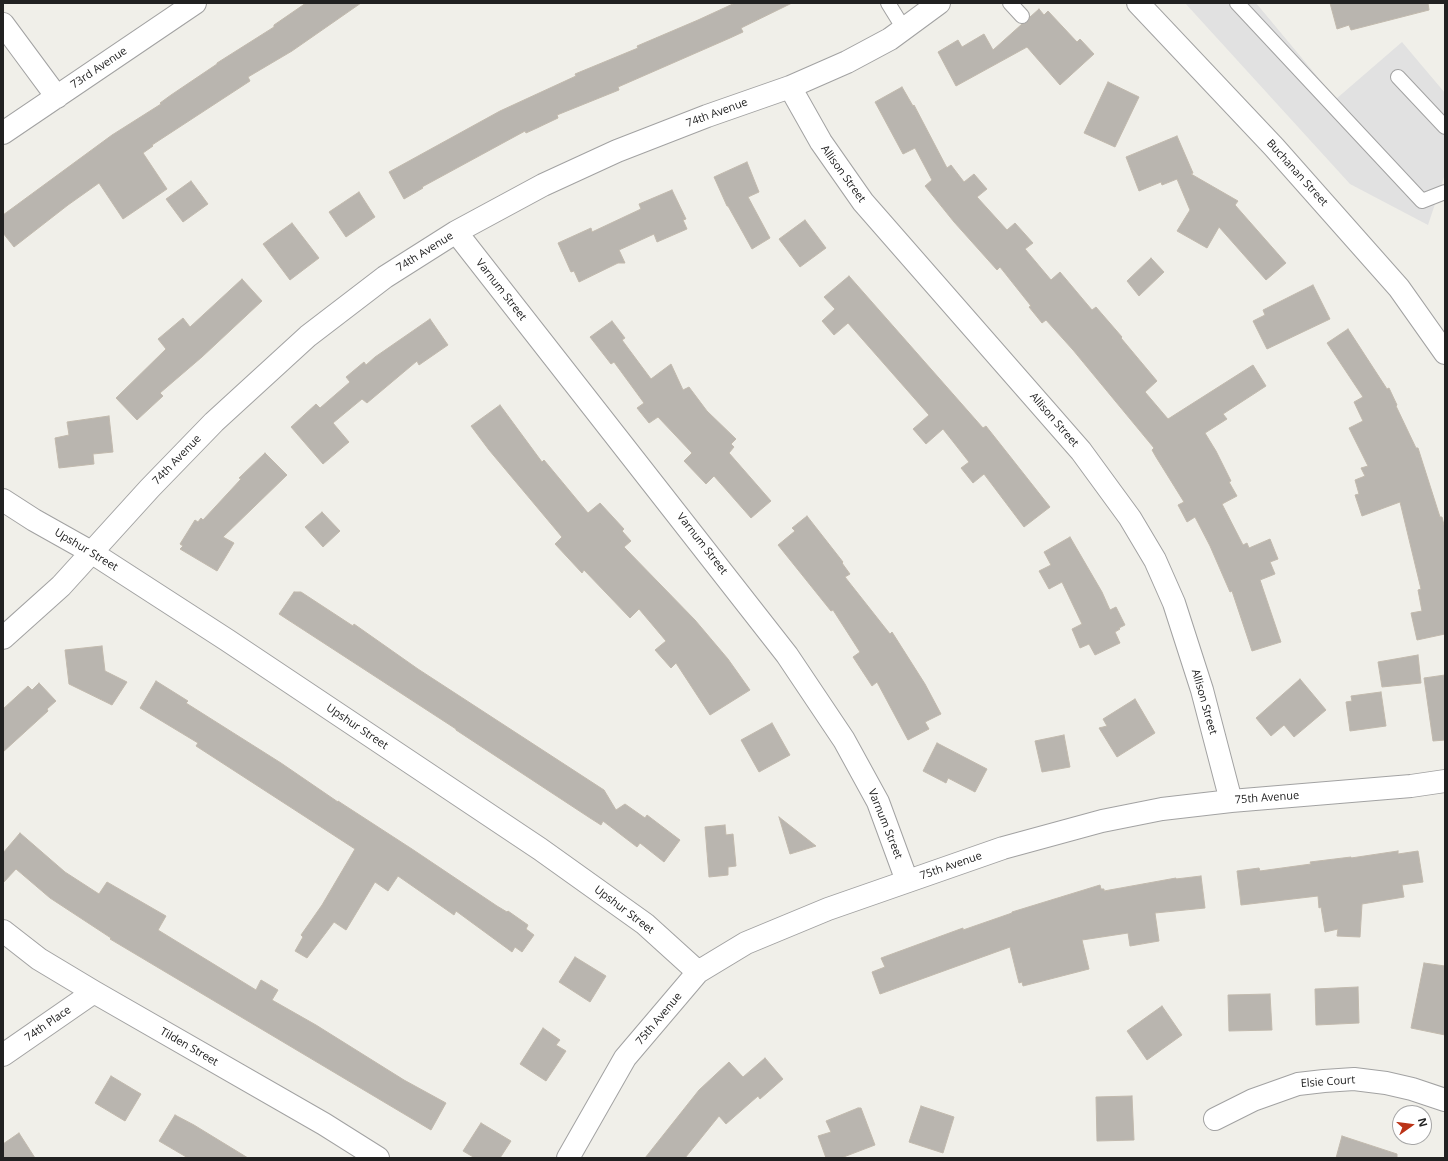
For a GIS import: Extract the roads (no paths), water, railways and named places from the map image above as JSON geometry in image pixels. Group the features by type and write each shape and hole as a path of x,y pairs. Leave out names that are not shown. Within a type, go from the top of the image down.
{"street":[{"name":"73rd Avenue","path":"3,133 194,3"},
{"name":"74th Avenue","path":"3,638 61,586 150,488 214,422 308,336 385,277 456,232 543,185 617,151 707,116 790,87 847,62 890,39 939,3"},
{"name":"Buchanan Street","path":"1138,3 1274,147 1399,288 1445,352"},
{"path":"3,24 57,97"},
{"name":"Allison Street","path":"790,87 821,142 863,202 1081,451 1130,518 1155,560 1174,603 1202,690 1231,801"},
{"name":"Varnum Street","path":"456,232 788,655 844,740 878,802 907,881"},
{"name":"Upshur Street","path":"3,500 34,520 91,552 240,648 540,849 645,924 698,972"},
{"name":"75th Avenue","path":"568,1158 625,1058 698,972 746,943 828,909 1003,848 1102,821 1162,809 1231,801 1389,788 1445,781"},
{"name":"Tilden Street","path":"3,931 39,959 378,1158"},
{"name":"74th Place","path":"3,1055 94,992"},
{"name":"Elsie Court","path":"1215,1119 1253,1100 1298,1084 1324,1081 1354,1079 1386,1083 1412,1089 1445,1100"}],"lane":[{"path":"888,3 904,29"},
{"path":"1010,3 1022,16"},
{"path":"1237,3 1422,201 1445,192"},
{"path":"1398,76 1445,127"}]}
